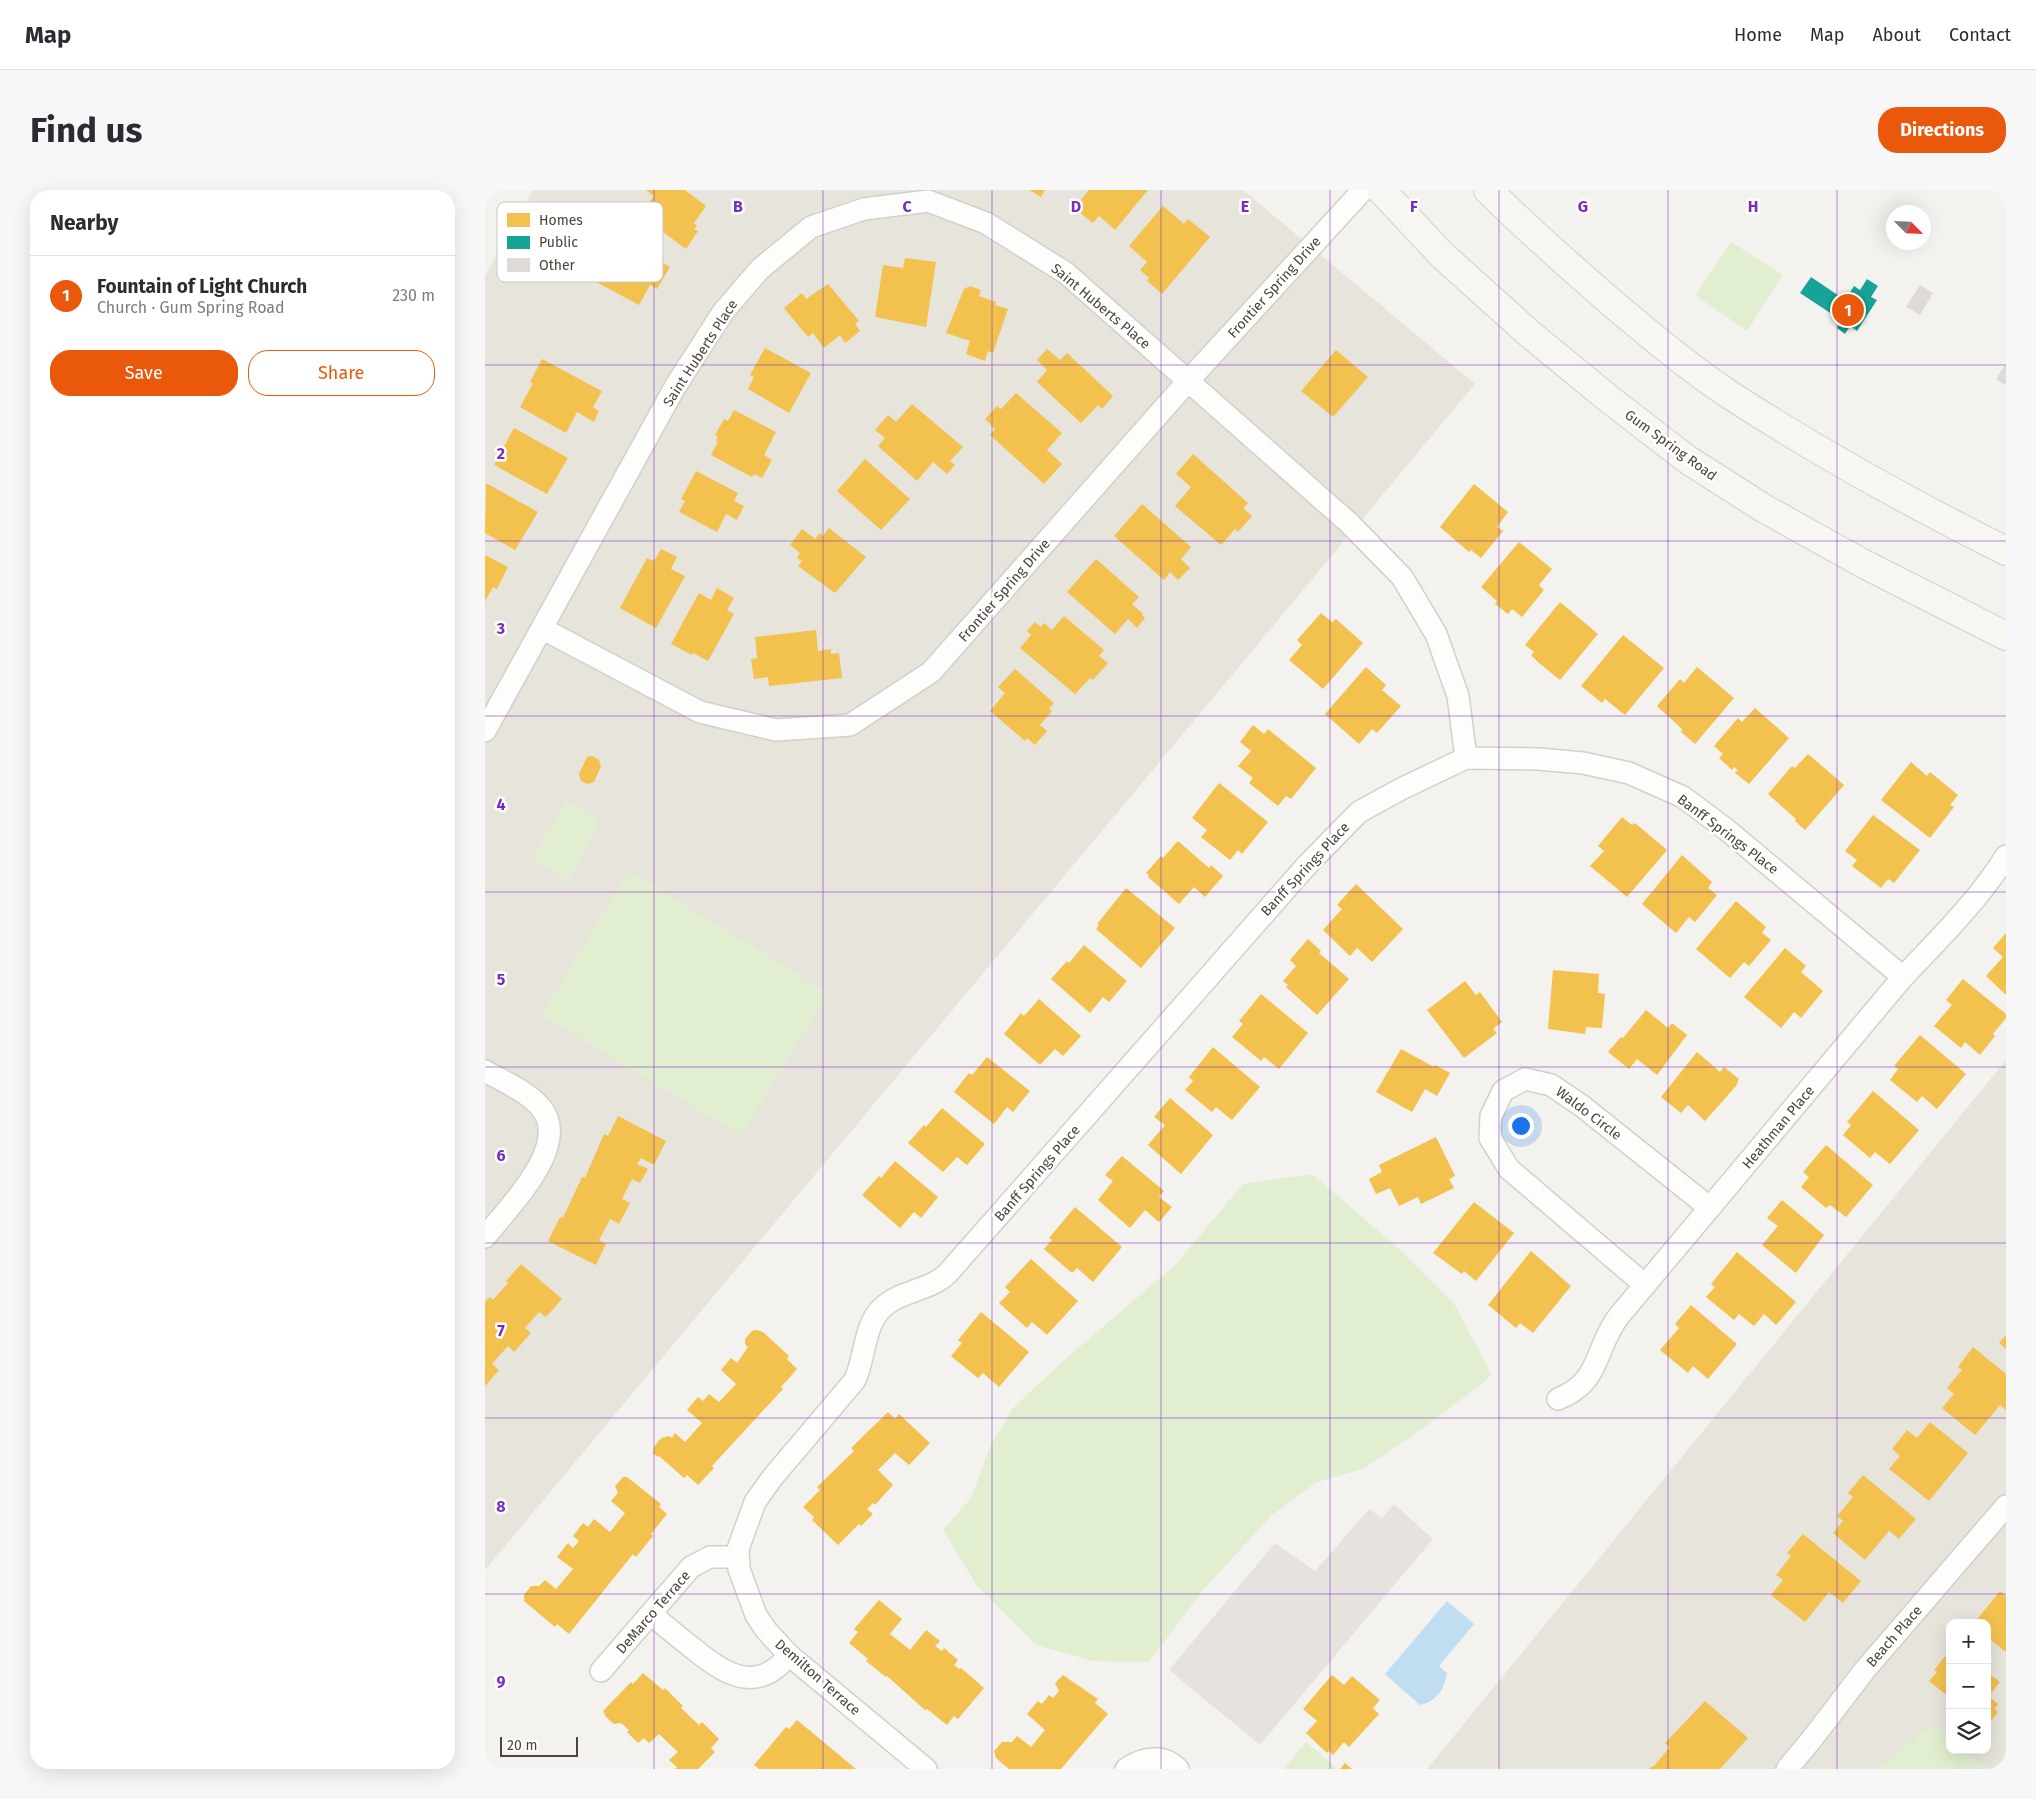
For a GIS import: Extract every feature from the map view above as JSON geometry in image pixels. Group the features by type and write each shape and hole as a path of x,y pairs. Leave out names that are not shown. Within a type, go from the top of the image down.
{"main road":[{"name":"Gum Spring Road","path":"1381,190 1442,255 1531,335 1687,460 1765,509 1864,564 2006,636"},
{"path":"1488,190 1562,259 1650,335 1726,392 1932,514 2006,551"}],"street":[{"name":"Frontier Spring Drive","path":"543,629 700,712 776,730 850,726 931,672 1188,381 1363,190"},
{"name":"Saint Huberts Place","path":"485,731 675,388 723,312 760,269 811,227 864,209 928,201 986,223 1066,273 1349,523 1402,577 1436,634 1458,696 1466,758"},
{"name":"Banff Springs Place","path":"847,1390 861,1368 873,1321 881,1308 902,1296 940,1281 948,1273 1307,864 1359,812 1401,789 1466,758 1539,759 1583,763 1629,773 1683,797 1727,830 1903,977"},
{"name":"Heathman Place","path":"1558,1399 1579,1390 1588,1379 1611,1327 1903,977 1993,877 2006,856"},
{"path":"485,1071 513,1086 537,1103 543,1111 550,1133 548,1146 536,1171 485,1237"},
{"name":"Waldo Circle","path":"1645,1285 1509,1169 1490,1138 1491,1116 1503,1090 1525,1079 1551,1085 1582,1106 1710,1208"},
{"name":"Demilton Terrace","path":"847,1390 762,1489 748,1515 738,1549 739,1570 756,1615 766,1630 789,1655 926,1769"},
{"name":"Beach Place","path":"1787,1769 1864,1671 2006,1506"},
{"name":"DeMarco Terrace","path":"601,1671 691,1568 700,1561 710,1557 737,1557"},
{"path":"651,1614 713,1665 736,1676 749,1677 768,1673 775,1670 789,1655"},
{"path":"1126,1769 1140,1761 1151,1758 1164,1759 1178,1769"}],"shaded area":[{"path":"533,190 1243,190 1475,384 485,1570 485,276 497,254 497,282 663,282 663,202 526,202"},
{"path":"2006,1060 2006,1769 1427,1769"},
{"path":"1394,1504 1433,1539 1260,1745 1169,1670 1275,1543 1315,1571 1369,1509 1382,1518"}],"green space":[{"path":"1731,242 1783,275 1747,331 1695,295"},
{"path":"565,801 600,821 568,881 533,859"},
{"path":"629,871 828,993 741,1136 542,1015"},
{"path":"1312,1174 1397,1247 1455,1305 1491,1374 1485,1381 1414,1435 1365,1468 1315,1483 1272,1515 1204,1589 1149,1662 1093,1661 1036,1645 977,1586 943,1530 971,1498 991,1445 1013,1408 1061,1363 1176,1264 1243,1184"},
{"path":"1933,1725 1946,1736 1946,1754 1969,1754 1986,1769 1877,1769"},
{"path":"1306,1742 1338,1769 1284,1769"}],"water":[{"path":"1447,1601 1474,1624 1439,1666 1447,1673 1442,1690 1431,1701 1420,1705 1385,1674"}],"building: Homes":[{"path":"646,190 685,190 706,206 694,223 697,226 694,229 698,231 686,249 663,232 663,202 649,202 654,196"},
{"path":"1029,190 1045,190 1041,197"},
{"path":"1089,190 1148,190 1115,230 1099,216 1093,223 1074,208"},
{"path":"1163,206 1184,224 1188,219 1210,237 1162,294 1147,281 1149,278 1140,270 1147,262 1129,246"},
{"path":"905,258 936,262 926,327 875,317 883,265 903,268"},
{"path":"663,263 670,267 663,279"},
{"path":"661,282 657,289 650,285 639,305 598,283"},
{"path":"828,284 859,321 855,324 860,331 845,343 840,335 824,348 813,333 808,337 784,308 802,293 806,299"},
{"path":"970,286 981,290 979,296 996,302 995,305 1008,309 993,353 988,351 985,361 966,354 970,341 946,333 964,289"},
{"path":"765,348 811,373 789,413 748,389 754,377 750,375"},
{"path":"1047,349 1060,360 1067,353 1113,396 1102,409 1098,405 1081,423 1037,382 1047,370 1037,360"},
{"path":"1336,350 1368,377 1333,417 1301,391"},
{"path":"542,359 602,391 593,407 599,411 594,422 577,412 566,433 520,407 533,383 530,382"},
{"path":"1016,393 1062,433 1047,450 1062,464 1044,484 990,435 995,429 985,419 997,406 1001,409"},
{"path":"912,404 963,447 950,461 955,465 947,474 933,462 917,481 878,446 885,438 875,430 888,415 896,422"},
{"path":"734,410 776,432 764,455 772,460 762,478 754,474 752,477 711,455 718,442 716,441 718,437 715,435 724,419 728,421"},
{"path":"514,428 568,458 547,494 494,465"},
{"path":"1193,454 1248,503 1243,508 1252,516 1238,532 1235,529 1221,545 1175,506 1191,487 1176,474"},
{"path":"865,459 910,499 881,530 837,491"},
{"path":"696,471 738,493 734,501 744,506 737,520 726,514 717,532 679,512 685,501 681,499"},
{"path":"486,483 538,512 515,550 485,533"},
{"path":"1474,484 1508,512 1497,527 1503,531 1481,558 1471,550 1469,552 1440,527"},
{"path":"1142,504 1191,547 1181,559 1190,568 1178,580 1170,572 1164,580 1114,536"},
{"path":"829,528 866,557 835,593 798,566 802,561 797,558 800,553 790,545 802,529 815,539 820,533 823,536"},
{"path":"1519,542 1552,569 1539,585 1544,590 1522,617 1512,609 1508,614 1495,604 1497,601 1481,587"},
{"path":"661,549 677,557 671,569 685,576 656,628 620,608 647,558 654,561"},
{"path":"485,555 508,567 497,589 493,587 485,601"},
{"path":"1096,559 1139,597 1132,604 1145,618 1137,628 1128,619 1115,634 1067,592"},
{"path":"717,588 734,598 727,610 734,614 708,661 671,644 699,593 711,600"},
{"path":"1560,602 1598,634 1560,680 1531,655 1534,652 1525,645"},
{"path":"1321,613 1332,622 1336,619 1363,643 1323,689 1289,660 1302,645 1297,640"},
{"path":"1064,616 1104,650 1099,656 1108,663 1093,680 1090,678 1075,694 1020,648 1031,635 1027,631 1035,622 1041,627 1044,623 1052,630"},
{"path":"816,630 818,651 831,649 831,654 839,653 842,678 769,686 768,677 754,679 751,659 757,658 755,637"},
{"path":"1623,635 1664,668 1625,715 1605,699 1602,703 1581,686"},
{"path":"1366,667 1386,685 1382,690 1401,706 1377,733 1372,729 1359,744 1325,714"},
{"path":"1697,667 1734,698 1695,744 1657,706 1680,679 1684,683"},
{"path":"1015,669 1054,703 1049,709 1052,711 1040,725 1047,731 1035,745 1027,738 1025,741 990,711 1005,693 998,687"},
{"path":"1755,708 1789,738 1749,784 1735,773 1738,770 1734,767 1732,770 1719,758 1723,754 1714,746 1738,718 1742,722"},
{"path":"1253,725 1264,734 1268,729 1316,768 1291,799 1286,796 1278,806 1249,783 1253,778 1238,766 1251,751 1240,742"},
{"path":"1808,754 1844,785 1805,830 1795,821 1796,819 1768,794 1792,766 1795,768"},
{"path":"592,756 599,760 601,766 594,782 587,784 581,781 579,774 587,757"},
{"path":"1911,762 1927,776 1930,772 1958,795 1950,805 1954,807 1930,838 1881,800"},
{"path":"1219,783 1268,822 1242,854 1238,850 1230,860 1201,837 1207,830 1192,818"},
{"path":"1873,815 1920,850 1894,883 1888,879 1881,888 1852,866 1857,860 1845,851"},
{"path":"1622,817 1632,825 1635,823 1667,850 1627,897 1590,866 1604,851 1598,846"},
{"path":"1178,841 1209,868 1211,865 1223,876 1205,897 1194,887 1179,904 1148,877 1149,875 1146,873"},
{"path":"1682,855 1712,882 1708,888 1717,895 1695,922 1689,917 1676,933 1642,904"},
{"path":"1356,884 1403,929 1372,962 1357,948 1350,956 1323,930 1342,909 1337,905"},
{"path":"1126,888 1175,928 1141,968 1096,929 1099,925 1097,924"},
{"path":"1736,901 1766,927 1762,933 1771,940 1749,966 1744,962 1730,978 1696,949"},
{"path":"2006,933 2006,995 1986,976 2003,957 1993,948"},
{"path":"1308,939 1321,951 1319,953 1349,979 1317,1015 1286,987 1288,985 1283,981 1296,966 1290,960"},
{"path":"1084,945 1127,981 1109,1002 1103,997 1090,1013 1051,979 1067,961 1069,963"},
{"path":"1785,948 1806,966 1801,972 1823,991 1801,1018 1794,1012 1781,1028 1744,997"},
{"path":"1553,970 1599,974 1598,993 1605,994 1602,1028 1586,1027 1585,1034 1548,1029"},
{"path":"1963,979 2006,1014 2006,1018 1993,1034 1995,1036 1980,1055 1965,1042 1961,1048 1934,1026 1952,1005 1946,1000"},
{"path":"1465,981 1476,995 1480,992 1502,1022 1493,1029 1497,1033 1464,1058 1427,1010"},
{"path":"1261,994 1308,1033 1279,1069 1264,1057 1261,1061 1232,1037 1243,1024 1239,1021"},
{"path":"1039,999 1081,1036 1063,1056 1055,1049 1040,1065 1004,1034 1021,1013 1024,1016"},
{"path":"1646,1010 1668,1028 1672,1023 1687,1035 1657,1075 1637,1059 1629,1069 1608,1052 1621,1037 1623,1038"},
{"path":"1920,1035 1966,1074 1937,1109 1922,1096 1917,1102 1890,1080 1898,1069 1894,1066"},
{"path":"1213,1047 1260,1087 1232,1120 1216,1107 1212,1112 1185,1090 1193,1081 1189,1077"},
{"path":"1401,1049 1434,1067 1435,1065 1450,1073 1437,1096 1425,1089 1412,1112 1376,1092"},
{"path":"1697,1052 1720,1072 1724,1067 1739,1079 1736,1086 1705,1121 1688,1105 1681,1113 1661,1097"},
{"path":"987,1057 1030,1091 1013,1112 1007,1107 994,1124 954,1092 969,1073 972,1075"},
{"path":"1873,1091 1919,1130 1890,1164 1875,1152 1870,1158 1843,1135 1851,1125 1847,1122"},
{"path":"1170,1098 1213,1135 1181,1174 1148,1145 1165,1125 1154,1117"},
{"path":"942,1108 985,1144 967,1165 957,1157 943,1172 908,1143 924,1125 926,1127"},
{"path":"618,1116 666,1141 654,1165 641,1158 637,1164 648,1169 640,1183 632,1179 622,1199 630,1203 619,1224 610,1219 599,1240 606,1244 596,1265 548,1241 560,1217 563,1218 582,1177 585,1178 604,1134 608,1136"},
{"path":"1436,1137 1455,1176 1449,1179 1454,1188 1421,1204 1418,1197 1399,1206 1390,1188 1376,1194 1369,1179 1382,1172 1379,1165"},
{"path":"1826,1145 1873,1185 1846,1217 1830,1205 1826,1208 1801,1187 1809,1177 1803,1172"},
{"path":"1122,1156 1164,1191 1159,1197 1172,1207 1159,1222 1145,1210 1130,1228 1098,1200 1113,1181 1105,1175"},
{"path":"895,1161 938,1197 921,1218 914,1212 900,1228 862,1195 879,1176 881,1178"},
{"path":"1782,1200 1824,1235 1796,1273 1762,1245 1778,1226 1767,1218"},
{"path":"1474,1202 1514,1233 1476,1281 1464,1271 1462,1274 1433,1253"},
{"path":"1075,1207 1122,1247 1093,1282 1077,1268 1072,1273 1044,1249 1052,1240 1049,1238"},
{"path":"1531,1251 1571,1286 1533,1333 1520,1323 1516,1328 1488,1305"},
{"path":"1737,1252 1796,1302 1776,1325 1764,1314 1754,1326 1739,1314 1734,1320 1706,1297 1715,1287 1711,1284"},
{"path":"1031,1259 1078,1301 1047,1335 1032,1322 1027,1328 999,1303 1010,1292 1005,1287"},
{"path":"521,1264 562,1299 546,1317 539,1312 525,1328 531,1333 514,1352 508,1346 492,1364 499,1370 485,1386 485,1302 490,1297 493,1300"},
{"path":"1691,1305 1737,1344 1708,1379 1693,1366 1688,1373 1660,1350 1679,1328 1675,1324"},
{"path":"981,1312 1029,1352 999,1387 983,1373 978,1378 951,1356 962,1343 958,1340"},
{"path":"752,1331 763,1332 789,1356 787,1359 797,1369 781,1387 783,1389 712,1466 714,1468 698,1485 687,1475 684,1478 653,1453 654,1447 661,1438 669,1436 672,1438 675,1433 685,1442 702,1423 687,1410 698,1397 703,1401 709,1394 719,1402 736,1384 721,1370 731,1358 737,1363 748,1347 745,1344 745,1339"},
{"path":"2006,1335 2006,1349 1999,1343"},
{"path":"1973,1347 2006,1374 2006,1410 2000,1405 1975,1435 1942,1408 1954,1394 1947,1388 1962,1370 1958,1367"},
{"path":"888,1412 895,1419 899,1414 930,1443 909,1465 895,1453 878,1470 893,1485 875,1505 873,1503 867,1509 873,1514 861,1526 859,1524 838,1545 812,1520 814,1517 803,1507 820,1490 817,1487 854,1451 851,1448"},
{"path":"1930,1422 1968,1453 1929,1501 1889,1469 1900,1456 1892,1449 1907,1430 1917,1438"},
{"path":"1863,1475 1916,1519 1899,1539 1889,1531 1865,1560 1833,1533 1843,1521 1837,1516 1853,1497 1848,1493"},
{"path":"623,1477 627,1477 661,1504 659,1507 667,1514 651,1534 653,1536 636,1557 633,1554 569,1634 557,1624 555,1627 524,1601 524,1595 531,1586 539,1586 545,1580 556,1589 573,1569 557,1557 568,1543 573,1548 579,1541 573,1536 583,1523 588,1527 594,1519 610,1532 625,1513 611,1501 618,1493 615,1486"},
{"path":"1803,1534 1861,1581 1843,1603 1829,1592 1805,1622 1771,1595 1783,1580 1776,1575 1791,1556 1787,1553"},
{"path":"2000,1591 2006,1596 2006,1652 1991,1640 1991,1619 1977,1619"},
{"path":"879,1600 902,1619 890,1634 910,1650 926,1630 940,1641 935,1646 942,1651 944,1648 958,1660 954,1665 959,1669 961,1668 984,1688 958,1719 954,1716 947,1725 927,1709 925,1710 887,1676 866,1661 868,1659 849,1643 858,1632 854,1629"},
{"path":"1946,1655 1946,1695 1929,1681 1937,1672 1934,1670"},
{"path":"643,1673 663,1690 665,1688 683,1706 681,1708 699,1725 702,1722 719,1739 711,1748 715,1752 698,1769 675,1769 677,1767 669,1760 678,1752 659,1734 649,1743 644,1738 638,1743 627,1732 629,1730 621,1723 614,1724 606,1717 603,1711 631,1682 633,1684"},
{"path":"1063,1675 1098,1699 1095,1703 1108,1714 1061,1769 1009,1769 996,1758 994,1751 1002,1742 1012,1742 1017,1736 1031,1747 1045,1730 1027,1714 1038,1701 1042,1704 1049,1695 1053,1698 1059,1691 1055,1683"},
{"path":"1332,1675 1344,1685 1352,1676 1380,1700 1373,1708 1379,1714 1349,1747 1344,1742 1333,1755 1329,1751 1327,1753 1306,1733 1317,1721 1303,1709"},
{"path":"1991,1675 2000,1682 1991,1693"},
{"path":"1991,1698 1998,1704 1995,1709 1998,1712 1992,1720"},
{"path":"1705,1701 1748,1738 1720,1769 1649,1769 1653,1767 1670,1747 1665,1743"},
{"path":"797,1720 856,1769 759,1769 754,1765 786,1727 789,1729"},
{"path":"1345,1763 1352,1769 1340,1769"}],"building: Public":[{"path":"1811,277 1845,300 1854,286 1860,290 1867,279 1878,286 1871,297 1877,300 1857,331 1850,326 1845,334 1837,328 1841,320 1800,293"}],"building: Other":[{"path":"1920,285 1933,293 1920,315 1906,307"},
{"path":"2006,363 2006,384 2005,385 1996,379"}],"place":[{"name":"Fountain of Light Church","path":"1848,310"}]}
